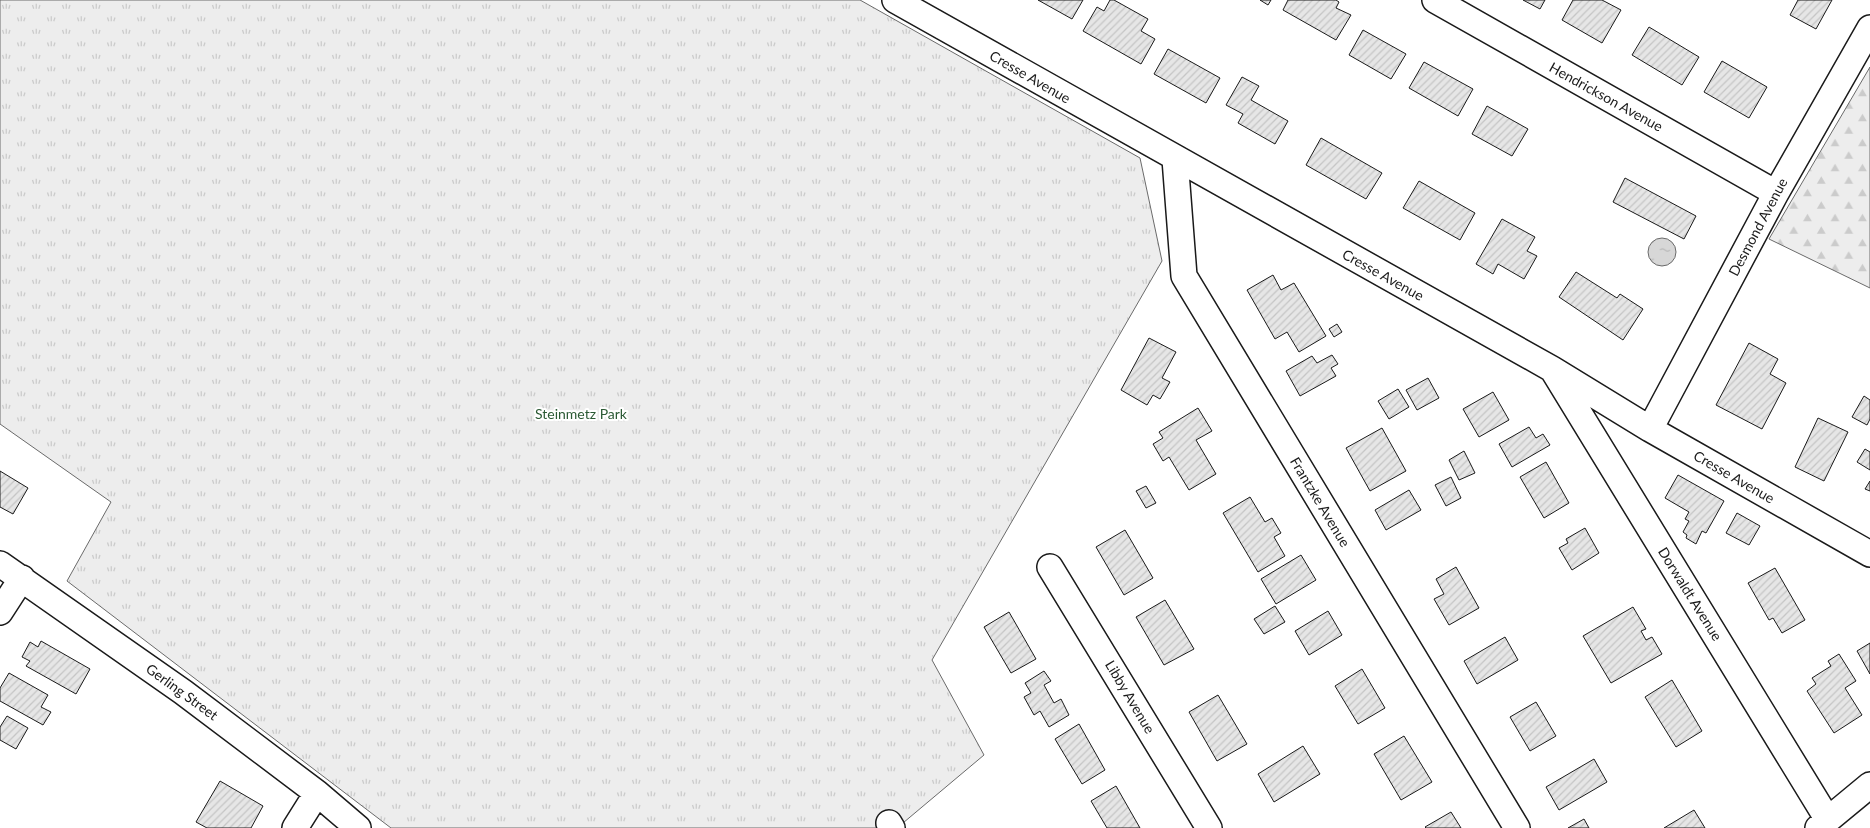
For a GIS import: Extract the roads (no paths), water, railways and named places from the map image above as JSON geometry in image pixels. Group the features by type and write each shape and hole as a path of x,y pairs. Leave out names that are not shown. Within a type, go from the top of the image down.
{"street":[{"name":"Cresse Avenue","path":"895,0 1175,159 1552,369 1650,429 1870,554"},
{"name":"Hendrickson Avenue","path":"1435,0 1776,193"},
{"name":"Desmond Avenue","path":"1650,429 1776,193 1870,28"},
{"name":"Frantzke Avenue","path":"1175,159 1184,276 1517,828"},
{"name":"Dorwaldt Avenue","path":"1552,369 1823,824"},
{"name":"Gerling Street","path":"0,564 183,692 318,793 358,828"},
{"name":"Libby Avenue","path":"1050,567 1209,828"},
{"path":"0,612 22,578"},
{"path":"1823,824 1870,785"},
{"path":"295,828 318,793"}],"water":[{"path":"1662,238 1672,242 1676,252 1672,262 1662,266 1652,262 1648,252 1652,242"}],"park label":[{"name":"Steinmetz Park","path":"581,414"}]}
